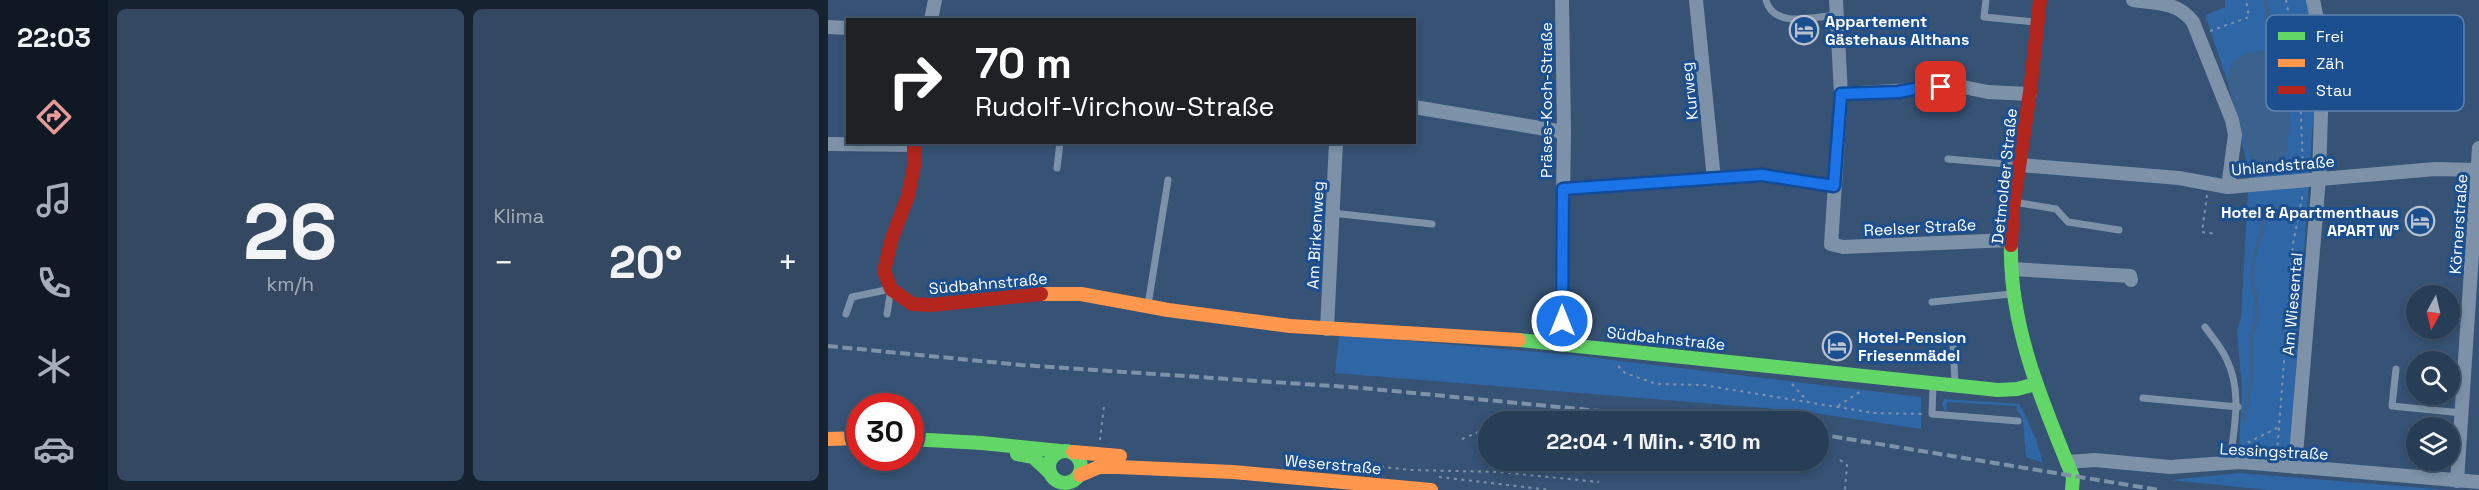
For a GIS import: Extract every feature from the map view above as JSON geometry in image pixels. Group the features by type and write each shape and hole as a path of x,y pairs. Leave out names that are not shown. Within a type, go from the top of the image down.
{"street":[{"path":"931,18 935,0"},
{"name":"Präses-Koch-Straße","path":"1562,0 1564,132 1562,343"},
{"name":"Kurweg","path":"1696,0 1714,179"},
{"path":"1563,189 1762,175 1834,186 1841,94 1836,0"},
{"name":"Detmolder Straße","path":"2040,0 2030,94 2014,202 2011,240 2012,269 2014,293 2036,384 2074,482 2072,490"},
{"path":"2133,0 2177,7 2186,13 2199,34 2232,120 2235,135 2228,187"},
{"name":"Am Wiesental","path":"2313,0 2316,15"},
{"path":"828,27 846,28"},
{"path":"1841,94 1963,87 1988,92 2030,94"},
{"path":"1416,107 1564,132"},
{"name":"Am Wiesental","path":"2295,467 2319,178 2321,111"},
{"path":"828,144 914,144 914,166 908,196 892,238 884,271 891,289"},
{"name":"Am Birkenweg","path":"1327,329 1336,144"},
{"name":"Körnerstraße","path":"2457,481 2479,148"},
{"name":"Uhlandstraße","path":"2020,165 2179,178 2228,187 2435,169 2478,170"},
{"name":"Reelser Straße","path":"1834,186 1831,244 1843,247 2011,240"},
{"path":"2012,269 2130,276 2131,280"},
{"name":"Südbahnstraße","path":"891,289 912,304 931,305 1027,294 1081,294 1179,312 1327,329 1562,343 1998,390 2018,389 2036,384"},
{"path":"828,439 846,438"},
{"name":"Weserstraße","path":"924,440 1120,456 1233,472 1431,490"},
{"name":"Weserstraße","path":"924,441 1033,457 1053,480"},
{"path":"1066,452 1080,460 1075,481 1061,483 1053,480 1050,462 1066,452"},
{"name":"Lessingstraße","path":"2067,462 2095,460 2170,467 2230,457 2295,467 2479,482"},
{"name":"Weserstraße","path":"1075,481 1099,467 1233,472"}],"lane":[{"path":"1766,0 1770,10 1786,19 1836,15"},
{"path":"1986,0 1984,17 2038,22"},
{"path":"1056,168 1060,144"},
{"path":"1948,159 2020,165"},
{"path":"1148,305 1168,180"},
{"path":"2014,202 2056,209 2067,222 2119,230"},
{"path":"1332,213 1432,224"},
{"path":"846,314 852,297 891,289 887,314"},
{"path":"1932,302 2014,293"},
{"path":"2205,327 2226,357 2235,383 2238,407 2230,457"},
{"path":"1953,343 1955,386"},
{"path":"2396,369 2392,406 2462,413"},
{"path":"1933,383 1932,414 2018,421"},
{"path":"2143,398 2238,407"}],"path":[{"path":"2199,34 2249,17 2246,0"},
{"path":"2286,0 2289,15"},
{"path":"2277,456 2293,244 2303,193 2301,111"},
{"path":"2207,189 2202,231 2216,234"},
{"path":"1617,364 1625,372 1657,384 1703,385 1874,413 1932,414"},
{"path":"1098,448 1104,406"},
{"path":"2230,457 2279,427"},
{"path":"1462,439 1478,432"},
{"path":"1840,460 1847,465 1845,490"},
{"path":"1336,462 1411,470 1499,472 1599,482"},
{"path":"1521,485 1550,490"}],"shaded area":[{"path":"2225,0 2308,0 2311,15 2266,15 2266,111 2314,111 2290,454 2239,448 2242,389 2237,331 2241,318 2249,172 2228,83 2205,15 2225,7"},
{"path":"2266,50 2266,111 2289,111 2286,157 2284,163 2277,168 2261,168 2253,165 2227,81 2232,63 2245,53"},
{"path":"1339,335 1562,354 1921,397 1921,429 1829,415 1829,411 1801,411 1335,373"},
{"path":"1944,399 2020,404 2036,439 2043,463 2026,457 2023,423 2020,413 2017,412 2017,406 1947,402 1946,413 1942,405"},
{"path":"2239,473 2448,490 2267,490 2170,480"}],"waterway":[{"path":"2265,0 2268,15"},
{"path":"2244,421 2251,376 2251,336 2258,314 2252,275 2255,254 2265,219"}],"railway":[{"path":"828,346 1021,365 1362,388 1600,411"},
{"path":"1829,436 2159,490"}],"traffic: fast":[{"path":"2011,245 2012,275 2022,335 2050,421 2073,477 2072,490"},
{"path":"1519,340 1998,390 2017,389 2036,384"},
{"path":"924,440 1060,451"},
{"path":"1065,451 1077,455 1081,467 1077,479 1065,483 1053,479 1049,467 1053,455 1065,451"},
{"path":"1017,454 1033,457 1049,472"}],"traffic: slow":[{"path":"1041,294 1081,294 1168,310 1290,326 1519,340"},
{"path":"828,439 846,438"},
{"path":"1073,452 1120,456"},
{"path":"1080,475 1099,467 1118,467 1233,472 1431,490"}],"traffic: jam":[{"path":"2011,245 2013,208 2030,92 2040,0"},
{"path":"914,144 914,166 908,196 892,238 884,271 891,289 912,304 931,305 1041,294"}],"place":[{"name":"Appartement Gästehaus Althans","path":"1804,30"},
{"name":"Hotel & Apartmenthaus APART W³","path":"2420,221"},
{"name":"Hotel-Pension Friesenmädel","path":"1837,346"}],"route":[{"path":"1562,321 1563,189 1762,175 1834,186 1841,94 1898,92 1941,87"}]}
